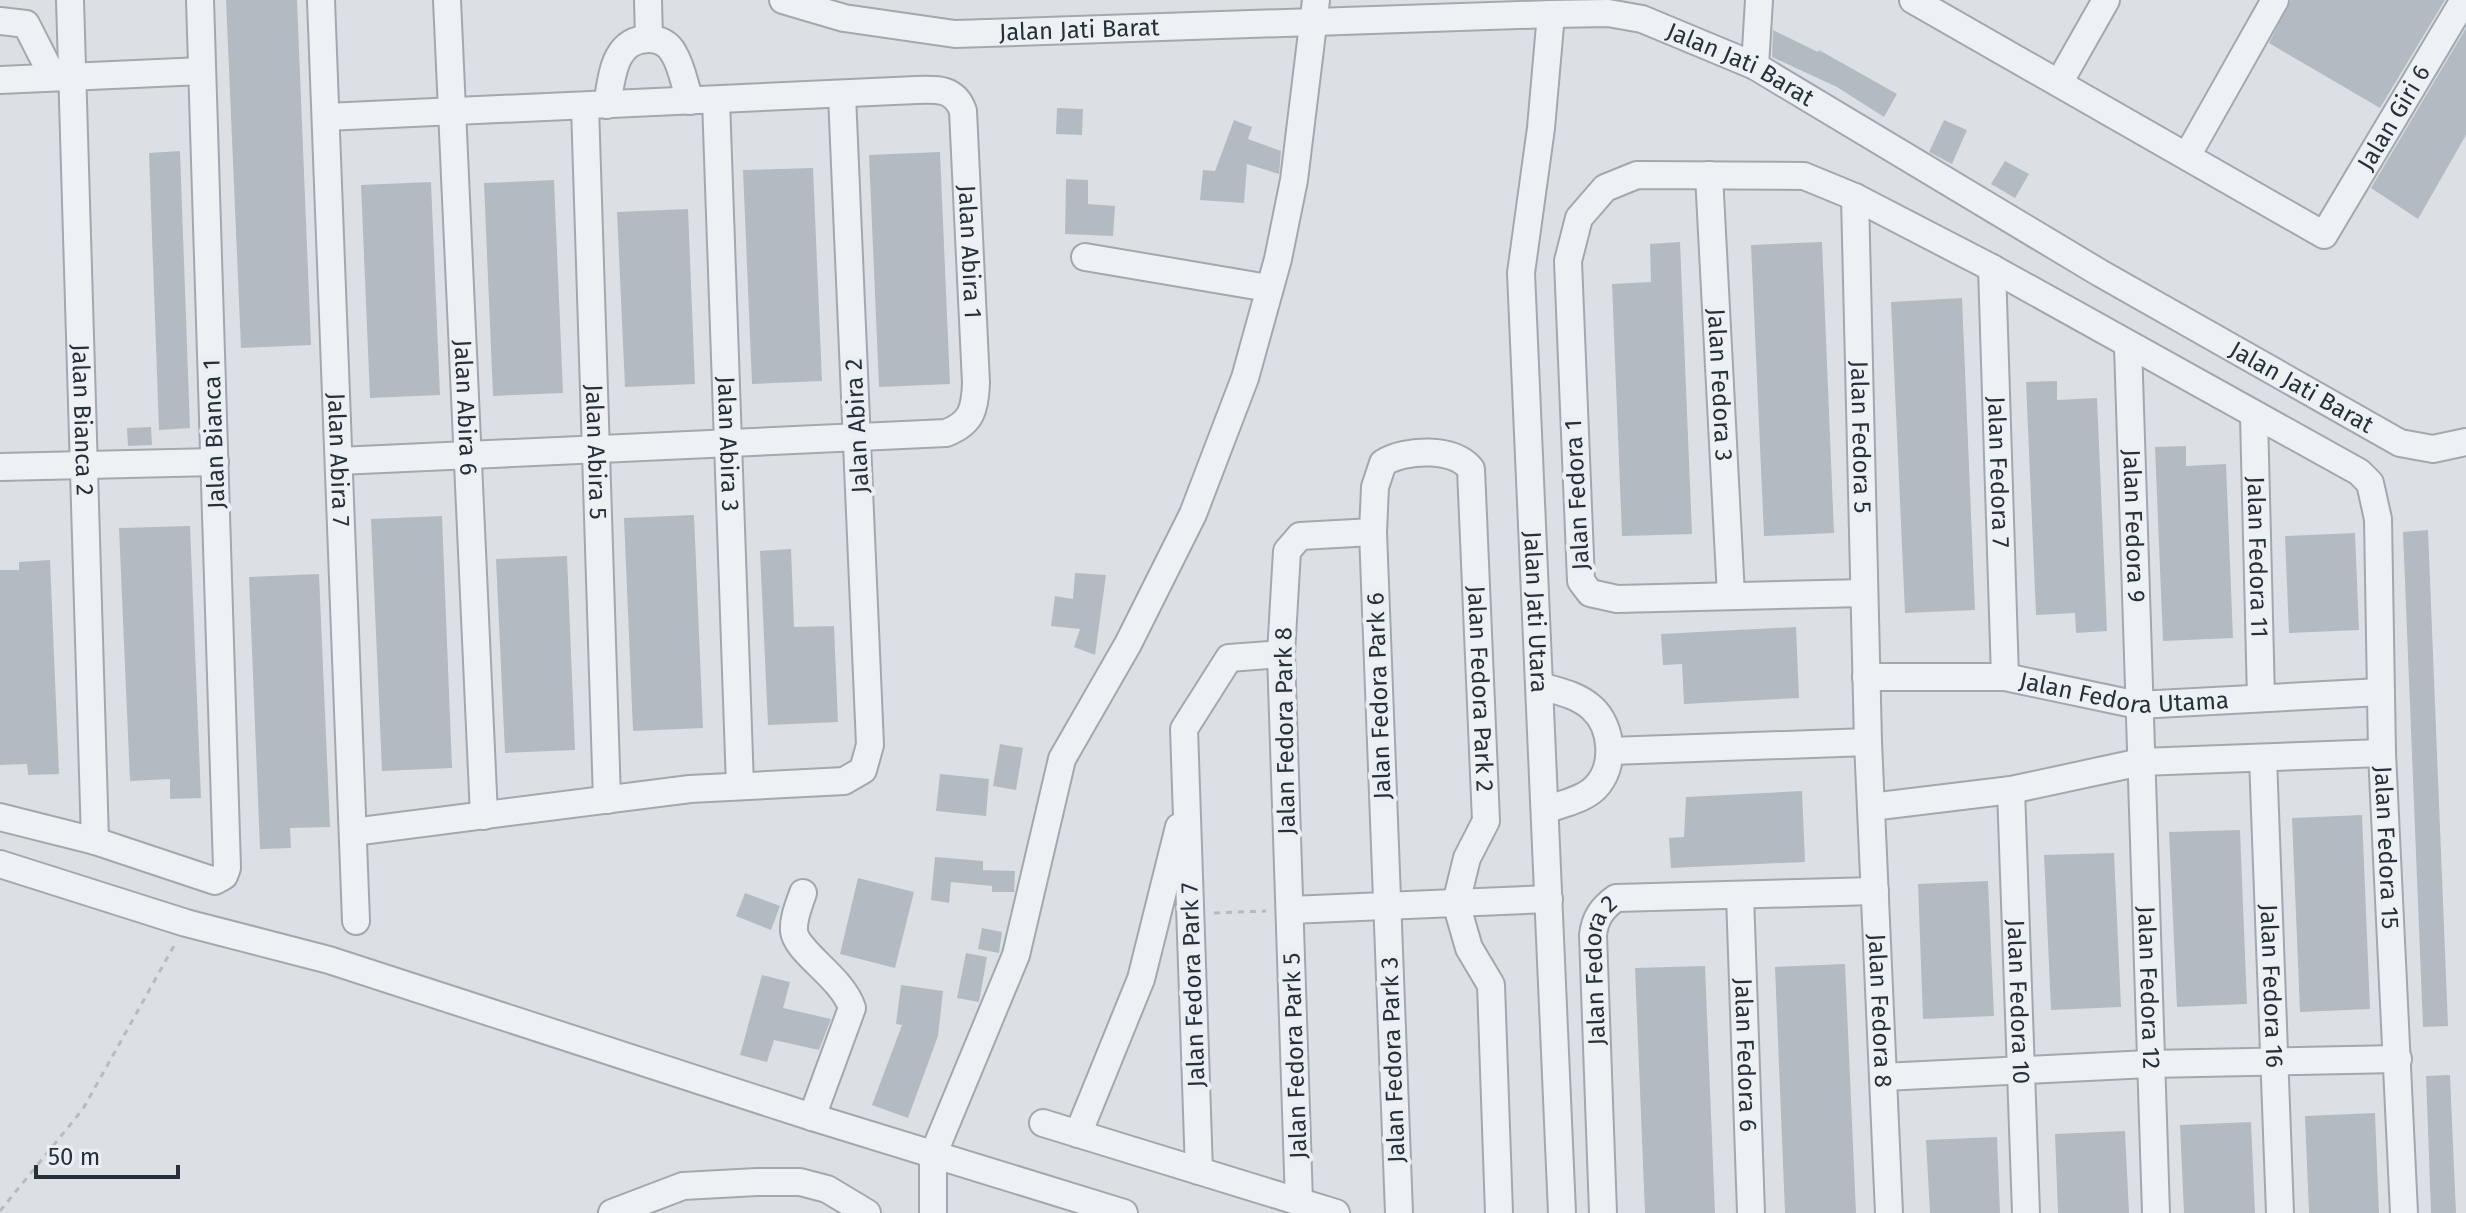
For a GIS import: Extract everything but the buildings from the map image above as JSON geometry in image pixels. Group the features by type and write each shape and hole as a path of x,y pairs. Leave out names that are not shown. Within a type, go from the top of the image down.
{"street":[{"name":"Jalan Bianca 2","path":"70,0 63,78 84,464 95,841"},
{"name":"Jalan Bianca 1","path":"95,841 215,881 224,876 227,868 200,0"},
{"name":"Jalan Abira 7","path":"321,0 356,921"},
{"name":"Jalan Abira 6","path":"447,0 484,816"},
{"path":"648,0 649,39"},
{"name":"Jalan Jati Barat","path":"783,0 844,18 955,34 1314,12 1608,13 1642,19 1755,66 2100,273 2400,443 2433,449 2466,442"},
{"path":"2059,83 2106,0"},
{"path":"1922,2 2187,156 2275,0"},
{"name":"Jalan Giri 6","path":"2187,156 2324,235 2464,0"},
{"path":"1755,66 1760,7"},
{"path":"933,1213 933,1155 1016,955 1062,759 1128,644 1193,514 1245,378 1294,180 1314,12"},
{"path":"10,14 26,24 63,78"},
{"name":"Jalan Jati Utara","path":"1551,14 1541,128 1521,273 1562,1213"},
{"name":"Jalan Abira 3","path":"649,39 660,40 674,53 703,101 728,445 740,786"},
{"name":"Jalan Abira 5","path":"607,800 596,450 596,105 618,57 635,40 649,39"},
{"path":"0,80 202,71"},
{"name":"Jalan Abira 1","path":"842,95 937,89 959,98 963,111 975,408 963,425 946,433 857,439"},
{"path":"326,117 842,95"},
{"name":"Jalan Abira 2","path":"740,786 844,781 863,770 868,758 842,95"},
{"name":"Jalan Fedora 1","path":"1709,175 1637,175 1605,188 1579,218 1568,261 1581,581 1590,593 1600,597 1864,593"},
{"path":"1709,175 1804,176 1855,197 1992,268 2254,417"},
{"name":"Jalan Fedora 3","path":"1709,175 1731,596"},
{"name":"Jalan Fedora 5","path":"1855,197 1868,742"},
{"path":"1085,257 1268,288"},
{"name":"Jalan Fedora 7","path":"1992,268 2005,677"},
{"name":"Jalan Fedora 9","path":"2128,346 2141,762"},
{"name":"Jalan Fedora 15","path":"2254,417 2359,472 2370,483 2378,519 2382,753 2404,1213"},
{"name":"Jalan Fedora 11","path":"2254,417 2261,698"},
{"path":"339,461 857,439"},
{"name":"Jalan Fedora Park 2","path":"1375,487 1383,463 1395,455 1449,454 1463,459 1471,469 1486,821 1467,858 1456,903"},
{"path":"0,467 215,462"},
{"name":"Jalan Fedora Park 6","path":"1375,487 1373,532 1387,906"},
{"name":"Jalan Fedora Park 8","path":"1290,910 1281,654 1287,551 1300,536 1373,532"},
{"name":"Jalan Fedora Park 7","path":"1199,1171 1184,729 1229,658 1281,654"},
{"name":"Jalan Fedora Utama","path":"1866,677 2005,677 2138,705 2381,692"},
{"path":"1540,686 1564,692 1594,710 1606,733 1610,751 1606,774 1596,787 1584,796 1545,810"},
{"path":"1610,751 1868,742"},
{"name":"Jalan Fedora 8","path":"1868,742 1889,1213"},
{"path":"1871,807 2011,790 2141,762 2382,753"},
{"name":"Jalan Fedora 16","path":"2263,758 2280,1213"},
{"name":"Jalan Fedora 12","path":"2141,762 2156,1213"},
{"path":"353,832 740,786"},
{"name":"Jalan Fedora 10","path":"2011,790 2026,1213"},
{"name":"Jalan Fedora Park 7","path":"1078,1134 1141,979 1186,798"},
{"path":"0,817 95,841"},
{"path":"0,864 186,923 329,960 812,1117 1124,1213"},
{"name":"Jalan Fedora 2","path":"1603,1213 1595,921 1616,898 1875,891"},
{"path":"803,893 795,918 797,940 841,984 852,1008 812,1117"},
{"name":"Jalan Fedora 6","path":"1740,895 1751,1213"},
{"path":"1290,910 1549,899"},
{"path":"1456,903 1469,948 1491,985 1499,1213"},
{"name":"Jalan Fedora Park 3","path":"1387,906 1399,1213"},
{"name":"Jalan Fedora Park 5","path":"1290,910 1299,1202"},
{"path":"1883,1077 2149,1064 2398,1059"},
{"path":"1043,1123 1336,1213"},
{"path":"612,1213 683,1186 800,1182 827,1189 867,1213"}],"path":[{"path":"1190,914 1290,910"},
{"path":"0,1211 83,1109 186,923"}]}
